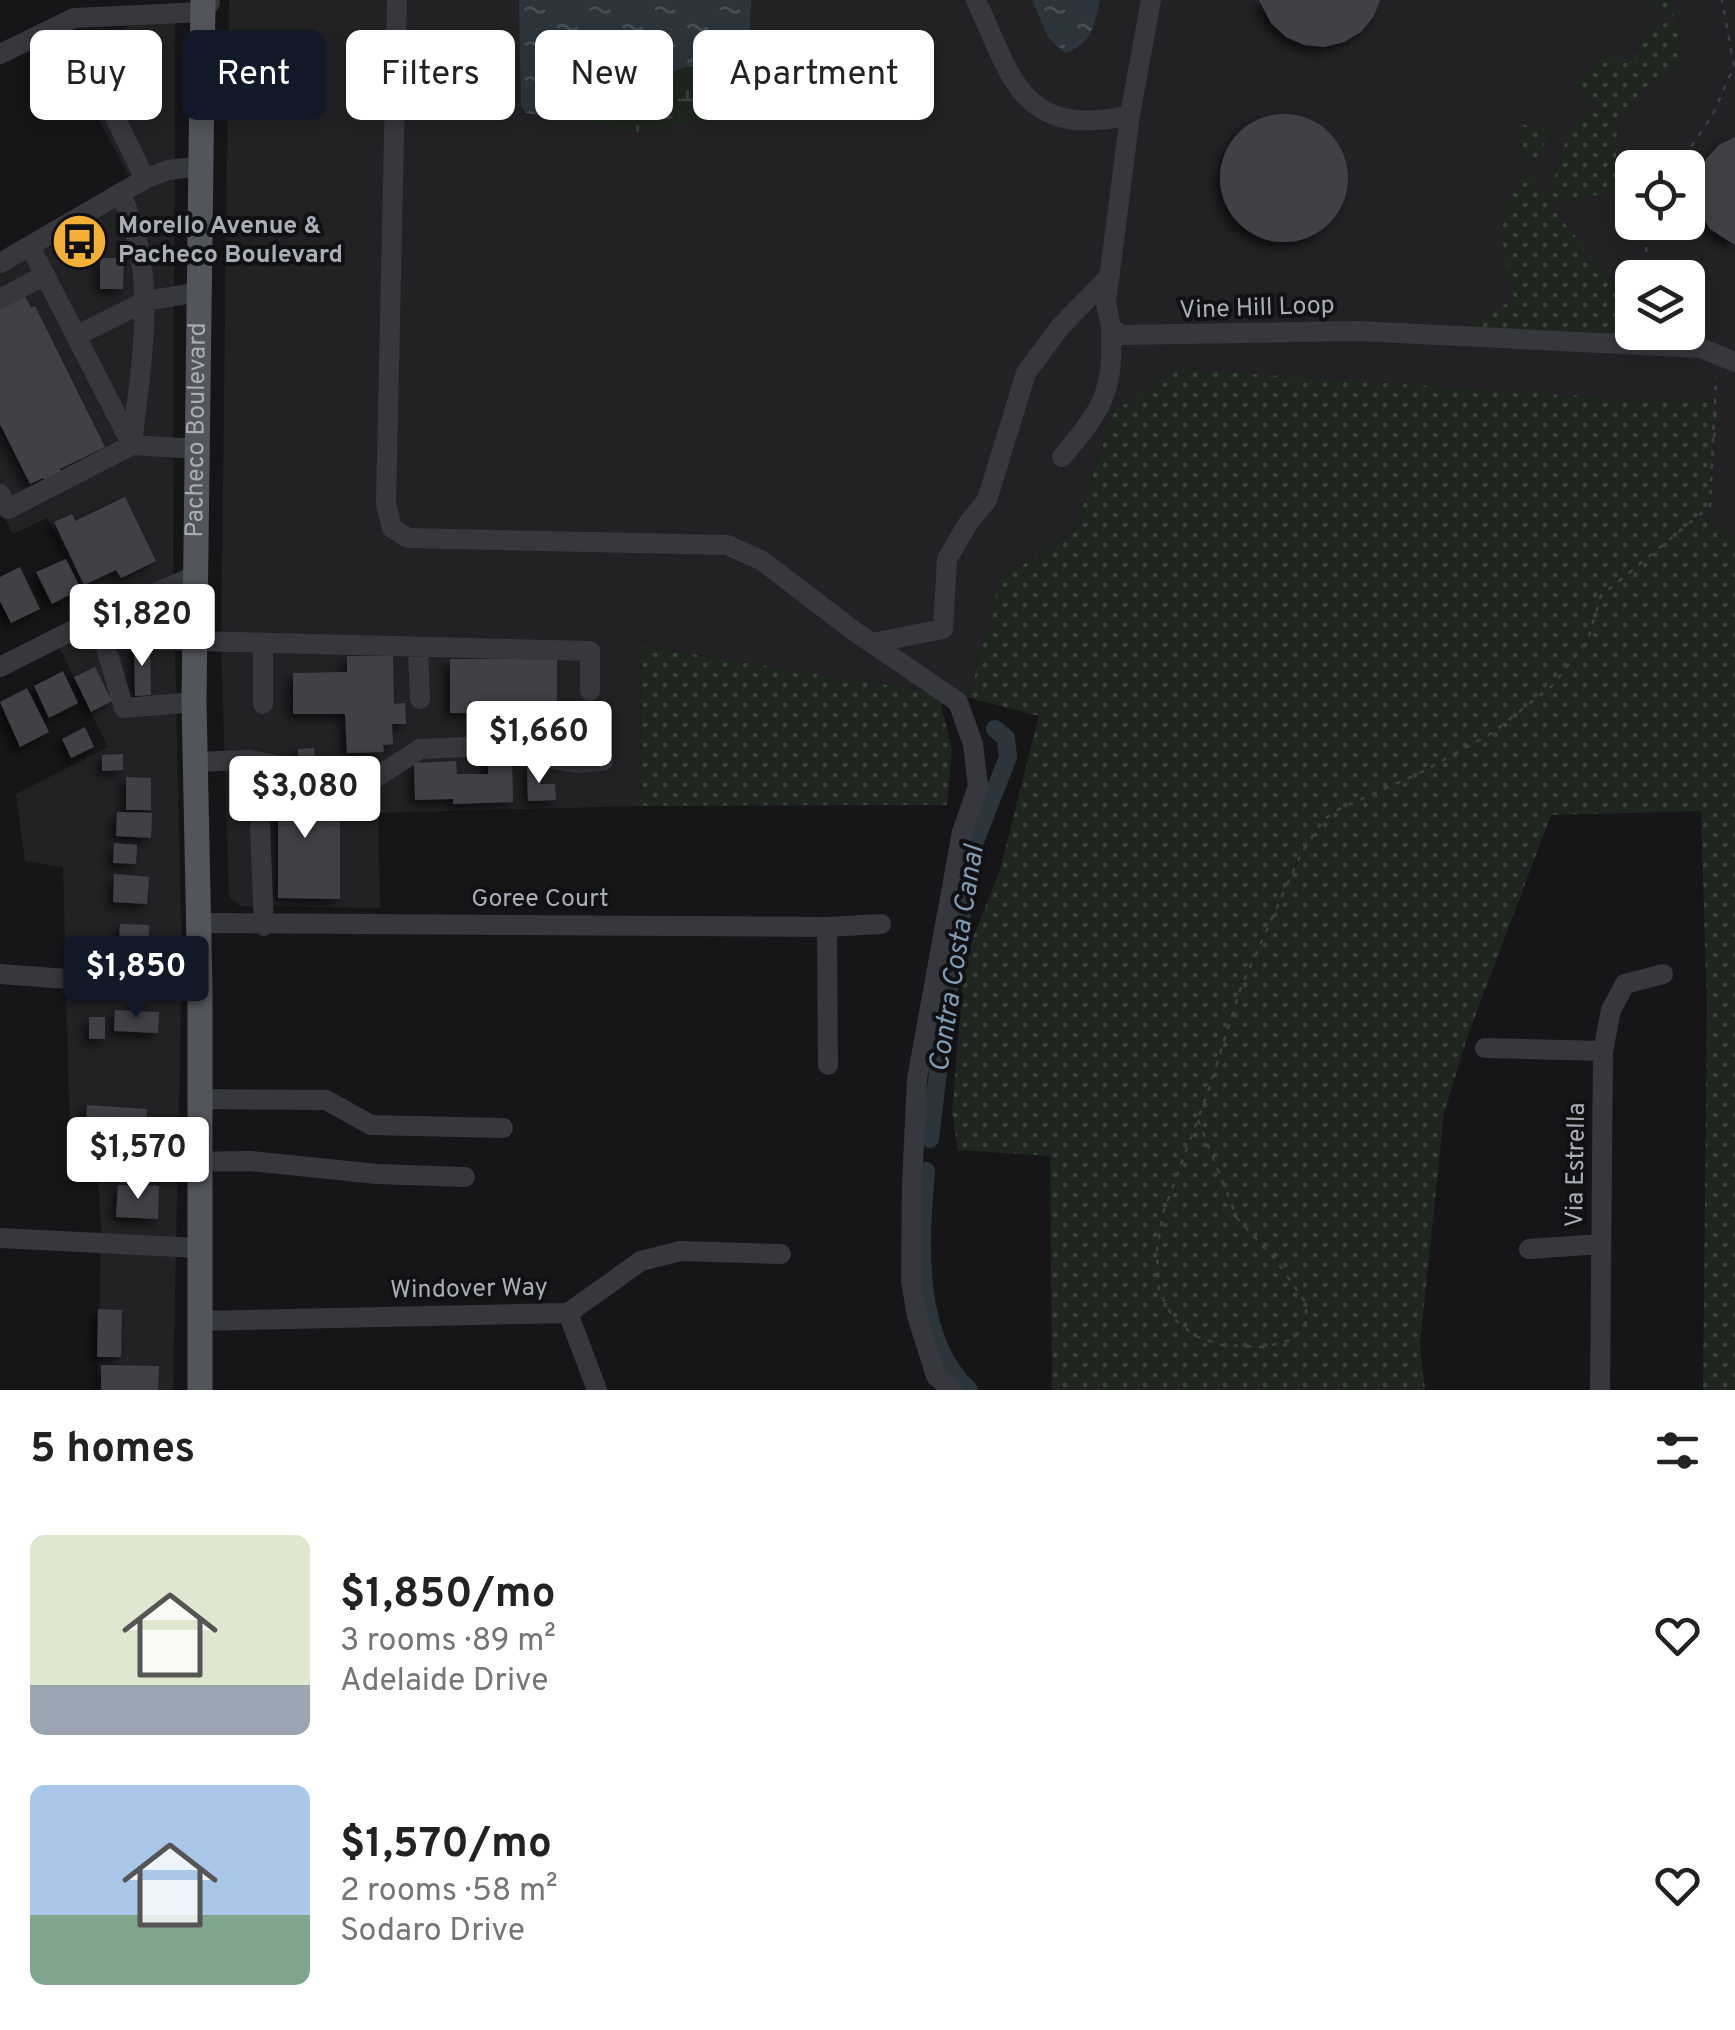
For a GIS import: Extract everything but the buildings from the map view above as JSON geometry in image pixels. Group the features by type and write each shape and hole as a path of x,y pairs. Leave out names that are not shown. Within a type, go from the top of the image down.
{"main road":[{"name":"Pacheco Boulevard","path":"200,1390 200,989 194,702 206,4"}],"street":[{"path":"397,0 386,504 392,528 408,538 727,546 762,560 958,702 972,744 978,786 962,832 917,1079 911,1281 917,1316 936,1376 952,1390"},
{"path":"976,0 1016,88 1038,109 1069,120 1102,122 1130,115"},
{"path":"1062,457 1108,394 1112,360 1106,302 1130,115 1151,0"},
{"path":"0,54 74,18 206,4"},
{"path":"116,120 145,179"},
{"path":"0,263 145,179 168,170 203,166"},
{"path":"120,193 140,240 146,301 132,445"},
{"path":"30,246 132,445"},
{"path":"0,299 45,275"},
{"path":"872,643 942,629 947,560 987,500 1026,373 1060,327 1110,276"},
{"path":"76,336 146,301 200,292"},
{"name":"Vine Hill Loop","path":"1110,327 1121,335 1358,332 1701,348 1726,359"},
{"path":"0,494 8,509 132,445 199,449"},
{"path":"0,667 97,618 197,575"},
{"path":"127,636 128,604"},
{"path":"97,618 124,708 194,702"},
{"path":"105,643 127,636 262,644 590,651 590,691"},
{"path":"262,644 263,704"},
{"path":"418,648 420,699"},
{"path":"195,762 250,760 335,777 375,778 420,749 512,745 542,757 576,763 603,760"},
{"path":"260,826 264,926"},
{"name":"Goree Court","path":"198,924 827,928 881,924"},
{"path":"827,928 828,1065"},
{"path":"0,974 200,989"},
{"name":"Via Estrella","path":"1600,1390 1603,1051 1611,1010 1626,984 1663,974"},
{"path":"1486,1048 1603,1051"},
{"path":"200,1098 326,1100 371,1125 503,1128"},
{"path":"124,1163 290,1164 378,1174 465,1177"},
{"path":"0,1238 199,1248"},
{"path":"1529,1249 1600,1244"},
{"name":"Windover Way","path":"200,1321 568,1313 641,1261 680,1250 781,1254"},
{"path":"568,1313 597,1390"}],"path":[{"path":"1689,150 1714,114 1734,66 1722,0"},
{"path":"1198,1120 1237,1218 1306,1303 1306,1322 1294,1340 1264,1348 1222,1345 1195,1336 1174,1319 1159,1291 1157,1249 1163,1213 1241,987 1300,854 1323,820 1339,809 1420,774 1492,733 1552,685 1588,639 1601,596 1710,506 1726,359"}],"shaded area":[{"path":"229,0 1735,0 1735,538 1707,523 1719,402 1638,400 1113,412 1075,531 1000,580 969,698 641,646 640,806 378,813 380,908 240,906 229,897 221,643 228,120 326,120 326,30 229,30"},
{"path":"175,17 173,558 182,963 173,1390 98,1390 101,1229 96,1141 70,1139 63,867 25,861 16,794 108,747 55,639 97,617 47,518 13,534 0,509 0,262 134,185 99,120 162,120 162,30 121,30 141,21"}],"green space":[{"path":"1649,0 1674,0 1683,60 1649,83 1617,120 1615,192 1548,203 1615,290 1615,344 1453,335 1514,299 1503,232 1509,203 1528,169 1519,124 1553,130 1529,169 1548,201 1569,130 1588,108 1614,118 1576,83 1606,55 1634,61 1647,33 1673,19"},
{"path":"693,63 693,120 705,120 639,132 582,121 673,120 673,74"},
{"path":"1178,369 1719,402 1707,522 1735,538 1735,1390 1703,1390 1707,1009 1701,811 1551,815 1468,1035 1444,1113 1420,1344 1425,1390 1052,1390 1050,1156 958,1150 952,1113 965,958 1000,870 1039,716 969,698 1000,580 1075,531 1113,412"},
{"path":"641,646 938,693 952,749 947,805 640,806"}],"water":[{"path":"519,0 751,0 750,30 693,30 693,64 673,74 673,30 535,30 535,114 526,113 521,105"},
{"path":"1032,0 1100,0 1090,33 1065,53 1048,37"}],"waterway":[{"name":"Contra Costa Canal","path":"930,1139 946,1005 974,844 1008,757 1006,738 995,729"},
{"name":"Contra Costa Canal","path":"926,1171 922,1257 929,1316 951,1369 969,1390"}],"place":[{"name":"Morello Avenue & Pacheco Boulevard","path":"79,241"}]}
